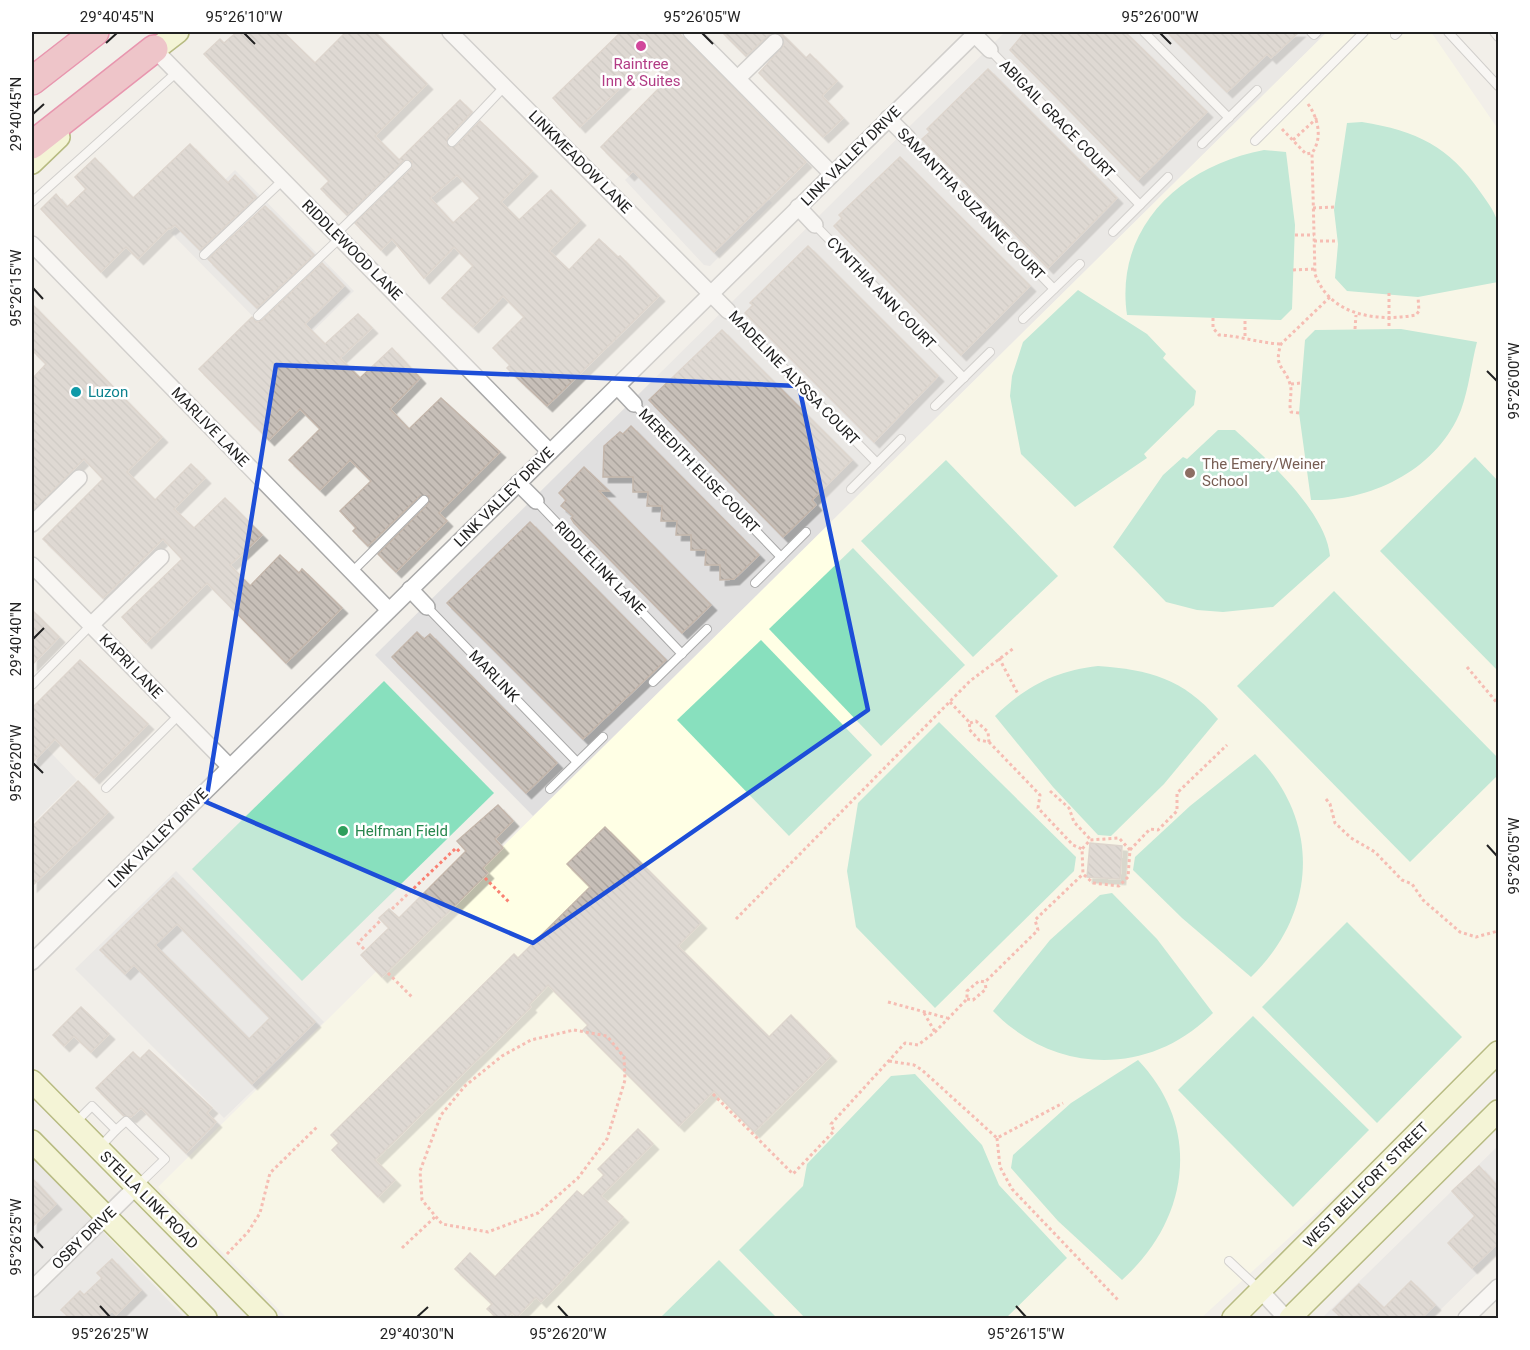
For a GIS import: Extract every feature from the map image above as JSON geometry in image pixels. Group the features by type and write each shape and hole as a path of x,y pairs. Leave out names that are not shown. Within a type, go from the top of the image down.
{"highway":[{"path":"32,81 95,32"},
{"path":"32,145 154,49"}],"main road":[{"path":"32,163 154,49 178,32"},
{"name":"WEST BELLFORT STREET","path":"1233,1318 1498,1052"},
{"name":"STELLA LINK ROAD","path":"32,1081 266,1318"},
{"path":"1288,1318 1498,1111"},
{"path":"32,1142 206,1318"}],"street":[{"name":"LINKMEADOW LANE","path":"450,32 711,293"},
{"path":"691,32 832,174"},
{"name":"ABIGAIL GRACE COURT","path":"976,33 990,50"},
{"name":"LINK VALLEY DRIVE","path":"33,958 976,33"},
{"path":"738,78 775,42"},
{"name":"RIDDLEWOOD LANE","path":"154,49 550,452"},
{"name":"SAMANTHA SUZANNE COURT","path":"888,118 908,138"},
{"name":"CYNTHIA ANN COURT","path":"798,207 815,225"},
{"name":"MARLIVE LANE","path":"32,244 389,610"},
{"name":"MADELINE ALYSSA COURT","path":"711,293 728,311"},
{"name":"MEREDITH ELISE COURT","path":"617,386 634,404"},
{"path":"32,524 79,478"},
{"name":"RIDDLELINK LANE","path":"518,483 536,501"},
{"path":"91,625 161,557"},
{"name":"KAPRI LANE","path":"32,565 230,767"},
{"name":"MARLINK","path":"410,589 427,607"},
{"name":"OSBY DRIVE","path":"32,1289 136,1187"},
{"path":"1466,1318 1498,1287"},
{"path":"1260,1291 1288,1318"}],"lane":[{"path":"1144,32 1229,118"},
{"path":"1311,32 1314,35 1317,32"},
{"path":"1255,141 1364,32"},
{"path":"1448,32 1498,86"},
{"path":"1494,32 1498,36"},
{"name":"ABIGAIL GRACE COURT","path":"990,50 1140,205"},
{"path":"32,202 177,72"},
{"path":"452,142 505,86"},
{"path":"1202,144 1257,90"},
{"name":"SAMANTHA SUZANNE COURT","path":"908,138 1054,289"},
{"path":"258,316 407,165"},
{"path":"1113,232 1168,177"},
{"path":"204,255 283,180"},
{"name":"CYNTHIA ANN COURT","path":"815,225 964,378"},
{"name":"SAMANTHA SUZANNE COURT","path":"1023,319 1080,264"},
{"name":"MADELINE ALYSSA COURT","path":"728,311 877,463"},
{"path":"935,406 990,351"},
{"name":"MEREDITH ELISE COURT","path":"634,404 781,557"},
{"path":"850,489 902,439"},
{"path":"352,572 424,500"},
{"name":"RIDDLELINK LANE","path":"536,501 682,654"},
{"path":"755,583 806,532"},
{"name":"MARLINK","path":"427,607 577,762"},
{"path":"32,685 91,625"},
{"path":"653,682 707,629"},
{"path":"106,788 179,715"},
{"path":"550,789 603,737"},
{"path":"74,1124 92,1106 116,1130"},
{"path":"98,1148 126,1121 165,1159 136,1187"},
{"path":"1229,1261 1260,1291"}],"path":[{"path":"1300,96 1317,118 1318,144 1312,153 1315,268 1318,283 1330,297 1356,315 1416,315 1419,310 1418,297"},
{"path":"1293,140 1317,118"},
{"path":"1274,122 1306,154 1312,153"},
{"path":"1313,208 1335,207"},
{"path":"1295,236 1314,235"},
{"path":"1314,241 1338,240"},
{"path":"1293,270 1315,268"},
{"path":"1389,293 1389,329"},
{"path":"1299,413 1291,412 1291,384 1278,361 1281,344 1330,297"},
{"path":"1355,329 1356,315"},
{"path":"1213,318 1215,333 1245,336 1264,343 1281,344"},
{"path":"1245,319 1245,336"},
{"path":"1291,384 1301,383"},
{"path":"736,919 950,702 999,658 1014,648"},
{"path":"999,658 1018,694"},
{"path":"1467,667 1498,704"},
{"path":"950,702 970,723"},
{"path":"970,723 976,721 988,732 989,742"},
{"path":"970,723 969,729 979,740 989,742 1040,795 1038,808 1073,845 1082,849"},
{"path":"1130,850 1119,838 1090,840 1082,849 1083,874 1093,883 1119,886 1128,877 1130,850 1149,829 1158,830 1177,811 1177,793 1227,745"},
{"path":"1050,791 1069,808 1074,822 1090,840"},
{"path":"1326,799 1330,804 1335,823 1351,838 1375,852 1402,880 1412,884 1423,900 1460,932 1476,937 1498,931"},
{"path":"392,909 456,848 461,853"},
{"path":"985,982 1038,930 1035,920 1083,874"},
{"path":"485,878 509,902"},
{"path":"364,949 358,943 380,921"},
{"path":"388,973 412,997"},
{"path":"712,1094 793,1174 834,1131 831,1124 905,1043 918,1044 935,1032 967,999 967,991 979,981 985,982"},
{"path":"967,999 973,1000 986,989 985,982"},
{"path":"888,1002 948,1018"},
{"path":"923,1011 935,1032"},
{"path":"573,1030 608,1036 624,1057 625,1080 607,1139 578,1178 538,1213 488,1232 442,1224 436,1216 423,1200 420,1171 441,1115 465,1086 502,1056 531,1040 573,1030"},
{"path":"889,1061 914,1065 922,1070 997,1138 1000,1167 1012,1189 1118,1300"},
{"path":"997,1138 1063,1103"},
{"path":"214,1266 255,1223 261,1213 270,1173 317,1127"},
{"path":"402,1248 436,1216"}],"highlighted area":[{"path":"276,365 799,386 868,710 533,943 206,802"}],"shaded area":[{"path":"1005,32 1327,32 533,816 375,655"},
{"name":"The Emery/Weiner School","path":"1327,32 1431,32 1498,129 1498,1043 1479,1065 1201,1318 287,1318 158,1187"},
{"path":"688,119 772,203 710,266 704,265 625,180"},
{"path":"235,170 354,291 290,354 171,233"},
{"path":"32,733 77,780 32,824"},
{"path":"176,871 324,1022 224,1118 75,969"},
{"path":"1498,1146 1498,1253 1432,1318 1322,1318"},
{"path":"32,1157 185,1318 32,1318"}],"green space":[{"path":"1362,122 1399,130 1430,143 1457,163 1469,177 1494,213 1497,222 1500,247 1498,282 1418,297 1347,291 1335,278 1338,244 1334,210 1347,123"},
{"path":"1264,150 1286,152 1295,225 1292,309 1281,320 1127,315 1126,283 1132,254 1143,228 1160,205 1182,185 1207,170 1234,158"},
{"path":"1078,290 1147,334 1166,354 1163,358 1196,391 1194,405 1144,454 1147,458 1075,507 1021,454 1010,396 1012,376 1023,342"},
{"path":"1401,329 1477,342 1464,402 1450,431 1419,465 1400,478 1357,495 1311,500 1299,413 1305,340 1315,330"},
{"path":"1218,430 1235,430 1278,471 1307,504 1326,539 1330,556 1273,607 1223,612 1197,610 1166,602 1113,547 1163,475 1183,457 1187,459"},
{"path":"1475,457 1498,481 1498,671 1380,551"},
{"path":"946,460 1058,576 973,657 861,541"},
{"path":"853,548 965,665 881,746 769,629"},
{"path":"1334,591 1498,758 1498,775 1410,862 1237,686"},
{"path":"761,640 872,755 789,836 677,720"},
{"path":"1098,666 1134,670 1178,685 1205,705 1218,719 1164,784 1111,836 1098,835 1053,787 995,716 1018,696 1042,682 1082,668"},
{"name":"Helfman Field","path":"384,681 494,793 302,981 192,869"},
{"path":"939,722 1076,857 1074,871 935,1008 856,927 847,871 858,803"},
{"path":"1255,754 1277,780 1292,808 1300,836 1303,866 1299,895 1289,924 1273,951 1251,977 1182,918 1133,870 1135,857 1190,806"},
{"path":"1112,893 1157,939 1213,1013 1188,1034 1160,1049 1132,1057 1102,1060 1073,1057 1045,1047 1018,1032 993,1011 1050,940 1100,895"},
{"path":"1347,922 1462,1037 1377,1123 1262,1007"},
{"path":"1253,1016 1369,1130 1293,1207 1178,1090"},
{"path":"1138,1060 1159,1087 1172,1115 1179,1144 1180,1173 1174,1202 1162,1230 1145,1256 1122,1280 1058,1221 1011,1168 1013,1155 1071,1103"},
{"path":"915,1074 982,1145 999,1185 1067,1258 1006,1318 805,1318 739,1250 803,1186 807,1164 891,1076"},
{"path":"719,1260 777,1318 660,1318"}],"building":[{"path":"237,32 283,32 315,63 346,32 375,32 427,84 375,136 399,160 460,100 472,112 447,138 448,146 456,146 480,121 532,171 501,202 519,220 551,190 580,220 549,251 569,270 599,239 618,257 620,256 659,296 547,406 507,368 510,365 493,348 524,317 503,296 473,327 442,298 473,266 454,247 424,278 392,239 381,250 355,223 411,169 412,161 403,161 347,215 321,189 329,181 204,54 220,39 224,43","holes":["457,175 480,198 453,223 430,198"]},
{"path":"621,32 678,32 806,162 714,252 633,171 629,175 601,147 668,79 649,60 580,127 553,98"},
{"path":"722,32 773,32 746,56"},
{"path":"773,32 780,32 806,58 810,54 837,81 822,96 843,118 823,137 759,73 784,45 782,35"},
{"path":"1025,32 1125,32 1207,112 1138,180 1010,50"},
{"path":"1167,32 1299,32 1271,58 1267,54 1227,92"},
{"path":"988,69 1117,198 1048,268 922,139 930,132 927,129"},
{"path":"190,144 228,183 235,175 256,197 200,250 175,225 169,228 138,259 126,247 101,272 41,209 56,194 67,207 86,189 75,177 95,158 133,198"},
{"path":"900,157 1030,286 961,355 834,226 842,218 839,215"},
{"path":"265,206 314,255 257,308 208,259"},
{"path":"808,246 938,376 874,442 745,313 753,305 750,303"},
{"path":"322,263 344,286 305,324 325,344 358,314 372,328 340,358 360,378 392,348 420,378 390,409 409,429 441,398 500,452 439,513 447,521 396,572 378,554 428,504 429,496 420,496 368,546 353,531 356,528 340,511 371,481 350,460 320,490 289,460 320,429 300,409 269,440 199,369 252,317 256,322 262,320"},
{"path":"32,304 162,437 127,472 155,500 191,464 205,478 174,509 194,528 225,498 262,535 230,565 250,586 280,555 299,573 302,569 342,608 286,663 207,583 146,643 122,617 182,559 163,539 103,598 43,539 103,479 84,459 32,511 32,379 46,364 32,350"},
{"path":"722,330 852,460 812,500 816,505 783,537 649,400"},
{"path":"631,426 759,555 734,579 720,580 720,565 705,565 706,550 691,550 691,535 676,535 677,521 661,521 662,506 647,506 648,492 633,492 633,477 603,477 604,446"},
{"path":"584,467 609,491 599,491 711,605 682,633 574,523 571,518 573,516 561,506 566,500 559,493"},
{"path":"530,522 666,660 583,739 447,603"},
{"path":"32,610 59,637 32,665"},
{"path":"417,632 424,639 430,634 557,763 526,793 392,657"},
{"path":"80,660 148,724 94,778 55,739 32,763 32,708"},
{"path":"78,781 108,812 32,886 32,827"},
{"path":"498,805 513,821 495,839 503,848 483,868 488,873 382,977 361,955 389,928 379,918 389,909 399,918 466,851 457,841"},
{"path":"605,827 701,923 678,946 769,1037 791,1015 831,1056 754,1132 714,1091 679,1126 583,1030 588,1025 548,985 529,1005 531,1007 375,1160 395,1180 378,1197 332,1150 339,1143 331,1135 514,954 518,958 590,887 567,864"},
{"path":"1090,843 1122,846 1120,879 1087,877"},
{"path":"173,878 315,1022 252,1084 134,965 125,974 100,950","holes":["177,924 270,1018 249,1039 155,945"]},
{"path":"81,1007 109,1034 91,1052 74,1036 64,1046 53,1035"},
{"path":"149,1050 212,1108 207,1113 216,1122 186,1153 141,1108 131,1117 124,1116 96,1088 133,1052 140,1059"},
{"path":"638,1129 653,1144 601,1196 623,1217 541,1302 536,1297 517,1317 512,1313 506,1318 497,1318 487,1309 492,1304 455,1269 470,1253 495,1277 577,1191 583,1196 604,1175 598,1169"},
{"path":"1479,1166 1498,1187 1498,1243 1472,1268 1448,1243 1475,1216 1452,1191"},
{"path":"32,1178 56,1204 32,1227"},
{"path":"112,1259 141,1290 116,1315 112,1311 104,1318 70,1318 61,1310 80,1291 84,1295 102,1278 97,1273"},
{"path":"1411,1281 1435,1305 1421,1318 1342,1318 1333,1310 1359,1284 1384,1308"}],"place":[{"name":"Raintree Inn & Suites","path":"641,46"},
{"name":"Luzon","path":"76,392"},
{"name":"The Emery/Weiner School","path":"1190,473"},
{"name":"Helfman Field","path":"343,831"}]}
